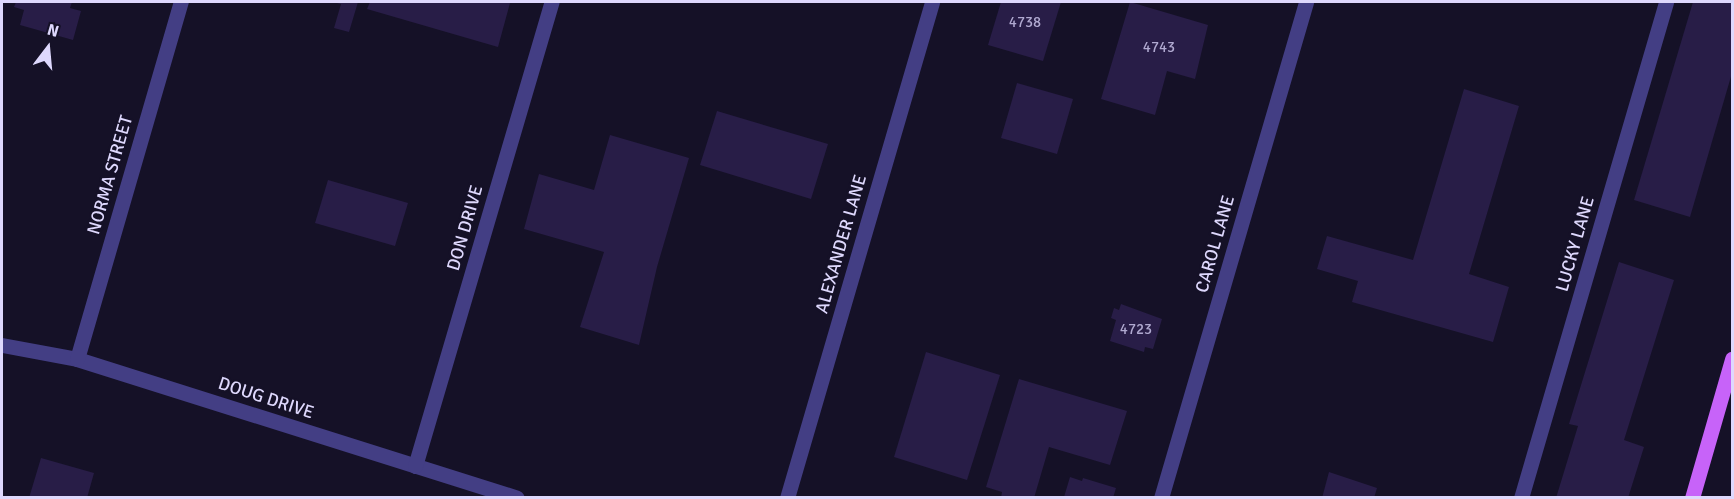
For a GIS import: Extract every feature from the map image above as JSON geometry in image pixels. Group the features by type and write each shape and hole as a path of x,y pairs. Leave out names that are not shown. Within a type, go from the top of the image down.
{"main road":[{"path":"1692,498 1732,359"}],"street":[{"name":"NORMA STREET","path":"77,359 181,2"},
{"name":"DON DRIVE","path":"415,466 552,2"},
{"name":"ALEXANDER LANE","path":"787,498 932,2"},
{"name":"CAROL LANE","path":"1161,498 1306,2"},
{"name":"LUCKY LANE","path":"1521,498 1666,2"},
{"name":"DOUG DRIVE","path":"2,345 77,359 517,498"}],"building":[{"path":"16,2 72,2 70,8 81,11 73,40 20,25 24,10 14,7"},
{"path":"333,2 358,2 349,32 334,28 341,4"},
{"path":"370,2 510,3 498,47 367,9"},
{"path":"1001,2 1061,2 1043,61 988,45"},
{"path":"1130,2 1208,25 1195,79 1167,71 1155,115 1101,99"},
{"path":"1693,2 1732,2 1732,73 1690,217 1634,200"},
{"path":"1017,83 1073,99 1057,154 1001,138"},
{"path":"1464,89 1519,106 1469,274 1509,287 1493,342 1352,302 1358,281 1317,269 1327,236 1413,260"},
{"path":"717,111 828,144 811,199 700,165"},
{"path":"610,135 689,158 657,267 639,345 580,327 604,252 524,229 539,174 594,190"},
{"path":"328,180 408,203 395,246 315,223"},
{"path":"1619,262 1674,280 1624,440 1644,447 1628,498 1556,498 1578,426 1569,424"},
{"path":"1121,304 1162,319 1153,349 1145,347 1144,352 1110,341 1116,320 1111,318 1114,308 1119,310"},
{"path":"926,352 1000,375 967,480 894,457"},
{"path":"1019,379 1127,411 1110,465 1049,447 1034,498 1001,498 1002,492 986,487"},
{"path":"41,458 94,473 87,498 29,498"},
{"path":"1329,472 1377,488 1374,498 1322,498"},
{"path":"1070,477 1082,481 1083,478 1116,488 1113,498 1064,497"}]}
